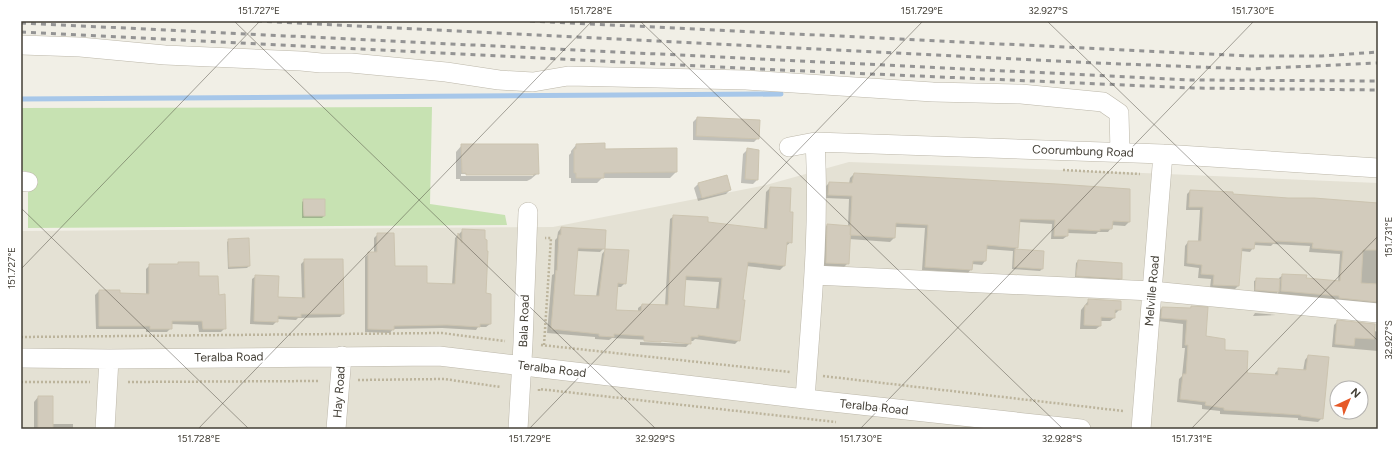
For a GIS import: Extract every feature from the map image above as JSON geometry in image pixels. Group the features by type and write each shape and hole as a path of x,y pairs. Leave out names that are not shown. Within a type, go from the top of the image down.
{"street":[{"path":"21,45 87,48 165,55 301,60 321,63 350,63 446,72 499,80 533,82 568,76 746,80 933,92 1021,94 1103,102 1119,113 1120,152"},
{"path":"804,400 814,275 817,181 815,142"},
{"name":"Coorumbung Road","path":"789,147 815,142 1120,152 1378,168"},
{"name":"Melville Road","path":"1141,429 1163,154"},
{"name":"Bala Road","path":"518,429 528,212"},
{"path":"814,275 1152,291 1378,313"},
{"name":"Hay Road","path":"336,429 342,356"},
{"name":"Teralba Road","path":"21,358 108,359 439,356 804,400 1081,429"},
{"path":"105,429 108,359"}],"path":[{"path":"527,238 551,238 544,345"},
{"path":"21,337 442,333 505,341"},
{"path":"538,345 806,374 1123,411"},
{"path":"354,380 444,380 501,386"},
{"path":"128,382 318,381"},
{"path":"21,382 93,382"},
{"path":"539,395 539,389 836,422"}],"shaded area":[{"path":"849,162 1378,183 1378,429 21,429 21,231 553,227 766,185"}],"green space":[{"path":"432,107 430,204 505,215 507,225 28,228 28,172 21,170 21,108"}],"building":[{"path":"697,117 760,120 759,139 696,136"},
{"path":"605,143 605,149 677,148 677,172 604,173 604,178 576,178 576,173 574,173 574,149 576,149 576,144"},
{"path":"461,144 538,144 539,174 466,175 466,173 462,173"},
{"path":"747,148 759,150 758,180 745,179"},
{"path":"854,173 1130,189 1130,222 1113,221 1112,229 1100,229 1100,231 1068,229 1068,236 1054,236 1055,220 1020,219 1018,248 987,245 986,261 973,261 972,270 925,267 928,225 896,223 895,238 850,235 852,196 828,195 829,182 852,183"},
{"path":"727,175 731,190 702,198 698,183"},
{"path":"770,187 791,188 790,212 793,212 792,243 787,242 785,266 748,262 740,341 698,335 698,337 691,337 691,344 644,341 644,336 614,334 614,337 599,336 599,334 551,329 559,235 561,235 561,227 606,230 605,249 629,250 626,284 618,283 616,310 641,311 642,304 668,305 673,215 708,217 708,222 767,229","holes":["578,248 605,249 599,296 574,295","686,276 722,278 719,309 684,306"]},
{"path":"1190,190 1233,192 1233,194 1288,198 1314,198 1378,203 1378,250 1363,250 1361,283 1378,284 1377,302 1339,298 1339,296 1281,291 1282,274 1307,275 1306,278 1340,281 1343,251 1312,248 1313,243 1276,241 1275,243 1255,242 1254,249 1242,248 1239,286 1213,285 1214,275 1201,274 1202,265 1187,263 1188,241 1201,241 1203,207 1189,207"},
{"path":"303,199 325,199 325,216 304,216"},
{"path":"827,224 851,226 849,264 826,263"},
{"path":"462,229 485,230 485,239 487,240 488,251 486,293 491,294 491,324 480,324 480,327 447,325 394,326 394,330 368,329 368,252 377,252 377,233 394,233 395,266 427,266 427,283 455,284 458,233 462,243"},
{"path":"249,238 250,266 229,267 228,239"},
{"path":"1015,249 1044,251 1043,269 1014,267"},
{"path":"304,259 343,259 344,314 301,314 301,317 278,316 278,322 254,321 255,275 279,276 278,297 305,298"},
{"path":"1078,260 1122,263 1122,279 1076,276"},
{"path":"178,262 199,262 199,276 218,276 219,295 225,294 226,329 203,329 202,321 172,321 172,329 150,329 150,326 99,326 99,290 120,290 120,293 149,294 149,264 178,264"},
{"path":"1256,278 1280,279 1279,292 1255,290"},
{"path":"1088,299 1121,301 1121,310 1115,310 1115,318 1101,317 1101,326 1084,325 1085,305 1088,305"},
{"path":"1191,306 1208,307 1206,336 1225,339 1225,350 1248,351 1247,373 1278,375 1278,368 1306,370 1308,355 1329,357 1323,419 1301,415 1224,410 1224,408 1205,405 1206,402 1180,399 1183,374 1186,374 1188,345 1185,345 1187,320 1161,318 1162,307 1191,308"},
{"path":"1337,320 1375,324 1374,339 1355,338 1354,346 1335,344"},
{"path":"38,396 53,396 53,429 38,429"}],"waterway":[{"path":"21,99 781,94"}],"railway":[{"path":"257,21 1097,63 1250,69 1378,63"},
{"path":"530,21 1248,56 1322,56 1378,52"},
{"path":"21,23 1192,80 1378,81"},
{"path":"21,32 780,70 1193,88 1378,90"}]}
